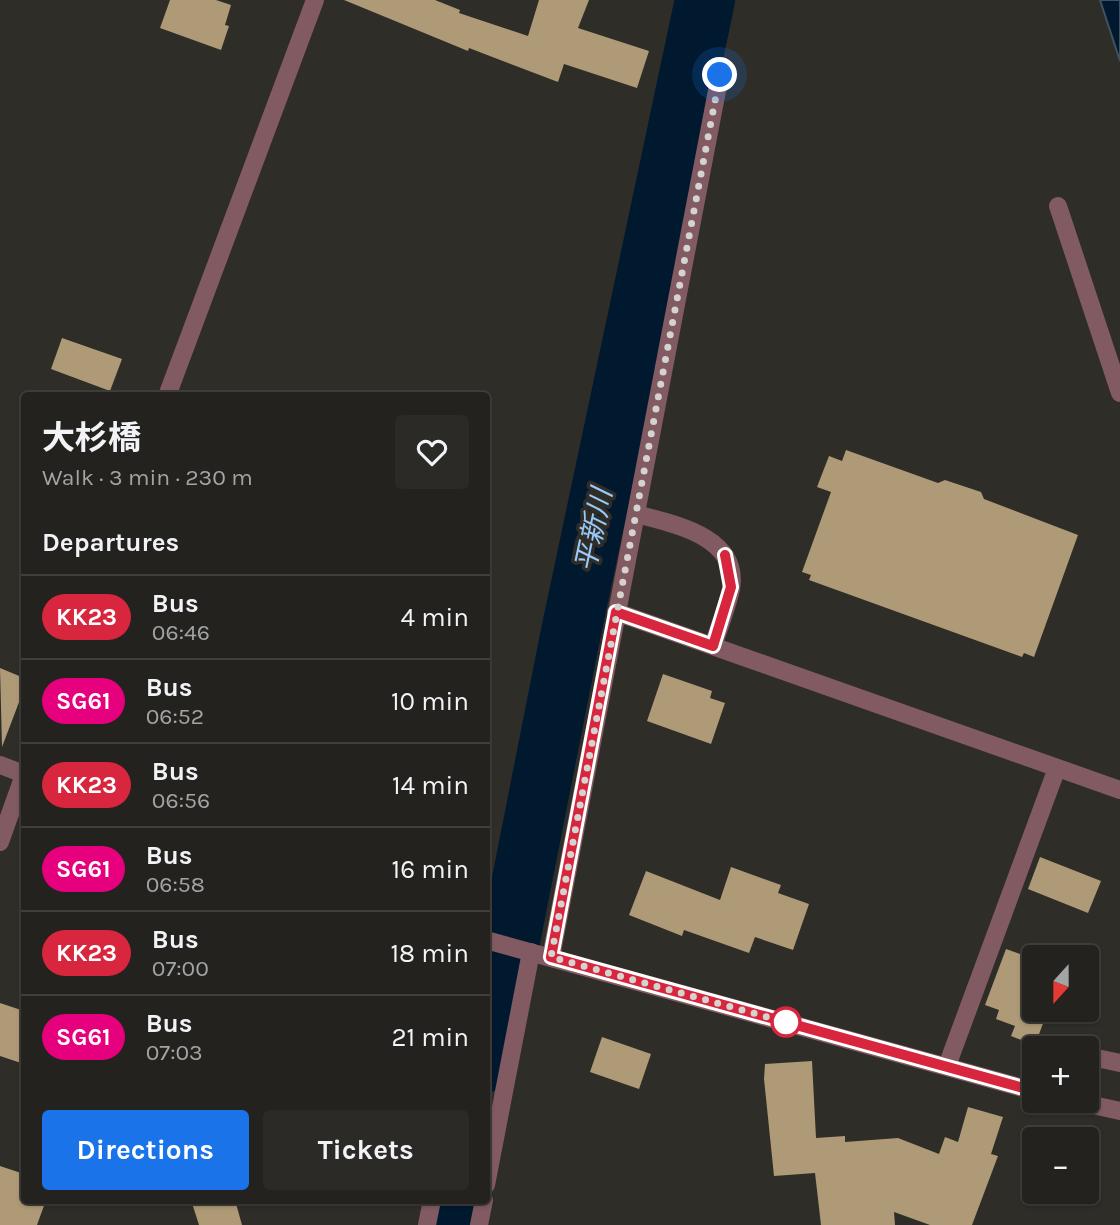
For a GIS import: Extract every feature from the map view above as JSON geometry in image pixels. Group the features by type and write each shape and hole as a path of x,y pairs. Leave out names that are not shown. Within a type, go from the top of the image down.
{"street":[{"path":"168,392 315,0"},
{"path":"551,957 720,75"},
{"path":"1058,206 1120,393"},
{"path":"636,514 707,538 725,555 731,587 713,646"},
{"path":"616,612 1120,790"},
{"path":"0,765 21,773"},
{"path":"947,1066 1057,768"},
{"path":"0,842 21,782"},
{"path":"490,941 1022,1088"},
{"path":"490,1164 531,952"},
{"path":"1099,1059 1120,1063"},
{"path":"1099,1106 1120,1111"},
{"path":"427,1225 431,1204"},
{"path":"479,1225 483,1204"}],"water":[{"path":"1100,0 1120,0 1120,61"}],"building":[{"path":"170,0 216,0 231,5 225,25 229,26 221,50 160,28"},
{"path":"344,0 435,0 460,10 459,13 528,36 539,0 589,0 578,28 649,51 637,88 564,64 558,82 469,48 468,51"},
{"path":"62,338 122,359 110,391 51,369"},
{"path":"846,450 938,483 945,480 981,492 984,499 1078,535 1034,657 1024,653 1022,657 809,580 811,575 802,572 831,492 817,487 829,456 842,461"},
{"path":"0,668 21,677 21,697 2,747"},
{"path":"663,674 712,691 710,698 725,703 711,744 647,721"},
{"path":"1040,857 1101,881 1088,913 1028,889"},
{"path":"731,867 781,885 778,893 809,904 793,950 755,937 749,953 684,930 682,936 629,915 646,871 720,900"},
{"path":"1006,949 1022,955 1022,1022 1044,1022 1038,1036 1022,1036 1022,1040 1011,1036 1015,1026 996,1019 999,1010 985,1005"},
{"path":"0,1003 21,1010 21,1063 0,1056"},
{"path":"602,1037 651,1054 639,1089 590,1072"},
{"path":"812,1061 816,1138 845,1136 845,1142 898,1138 939,1154 945,1137 958,1142 968,1107 1003,1117 991,1154 998,1156 972,1225 930,1225 894,1212 895,1225 821,1225 815,1173 774,1176 764,1079 765,1064"},
{"path":"0,1166 21,1173 21,1204 45,1204 37,1225 0,1225"},
{"path":"192,1204 236,1204 242,1225 199,1225"}],"waterway":[{"name":"平新川","path":"490,1042 571,632 705,0"},
{"name":"平新川","path":"454,1225 458,1204"}],"bus line":[{"name":"KK23","path":"725,555 731,587 713,646 616,612 551,957 1022,1088"}],"route":[{"path":"720,75 551,957 789,1023 786,1022"}]}
